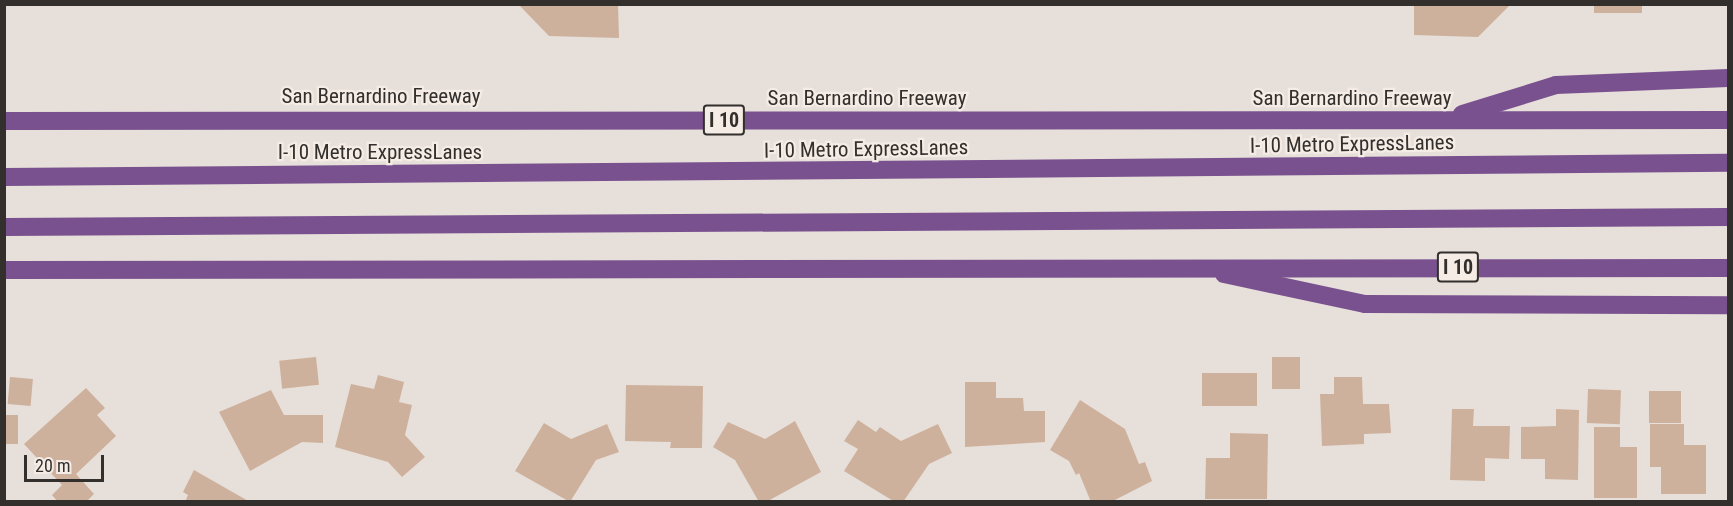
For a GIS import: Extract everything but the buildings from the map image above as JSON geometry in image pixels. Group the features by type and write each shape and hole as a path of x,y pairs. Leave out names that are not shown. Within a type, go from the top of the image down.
{"highway":[{"path":"1443,120 1556,85 1728,78"},
{"name":"San Bernardino Freeway","path":"4,121 1728,120"},
{"name":"I-10 Metro ExpressLanes","path":"4,177 1728,163"},
{"path":"1683,217 1728,226"},
{"path":"4,227 1728,217"},
{"path":"1187,267 1365,304 1728,305"},
{"name":"I 10","path":"4,270 1728,268"}]}
